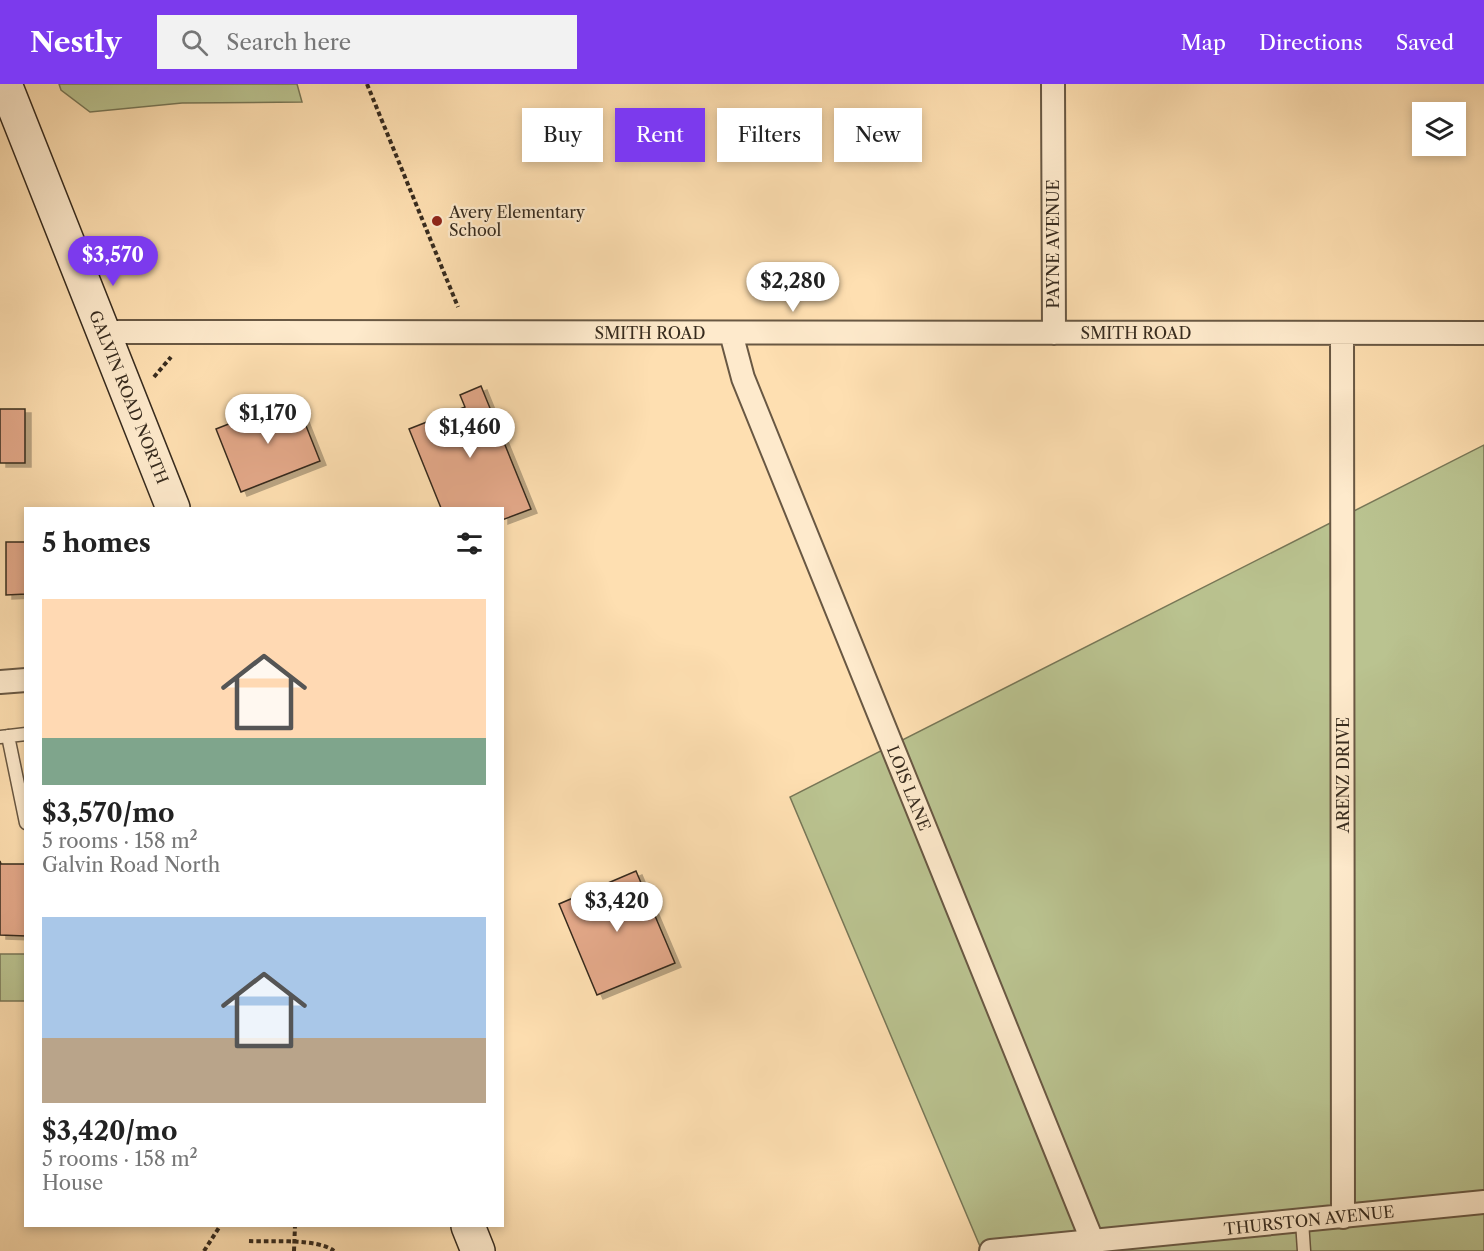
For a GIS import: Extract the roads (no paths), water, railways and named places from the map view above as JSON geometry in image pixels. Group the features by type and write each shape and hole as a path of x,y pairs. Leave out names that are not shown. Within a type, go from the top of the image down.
{"main road":[{"name":"GALVIN ROAD NORTH","path":"5,84 173,507"},
{"path":"468,1227 478,1251"}],"street":[{"name":"PAYNE AVENUE","path":"1053,84 1054,333"},
{"name":"SMITH ROAD","path":"103,332 1484,333"},
{"name":"LOIS LANE","path":"731,333 743,378 1092,1246"},
{"name":"ARENZ DRIVE","path":"1342,333 1343,1217"},
{"path":"0,682 24,680"},
{"name":"THURSTON AVENUE","path":"991,1251 1092,1246 1484,1202"}],"lane":[{"path":"24,734 4,737 24,815"},
{"path":"1302,1221 1304,1251"}],"place":[{"name":"Avery Elementary School","path":"437,221"}]}
